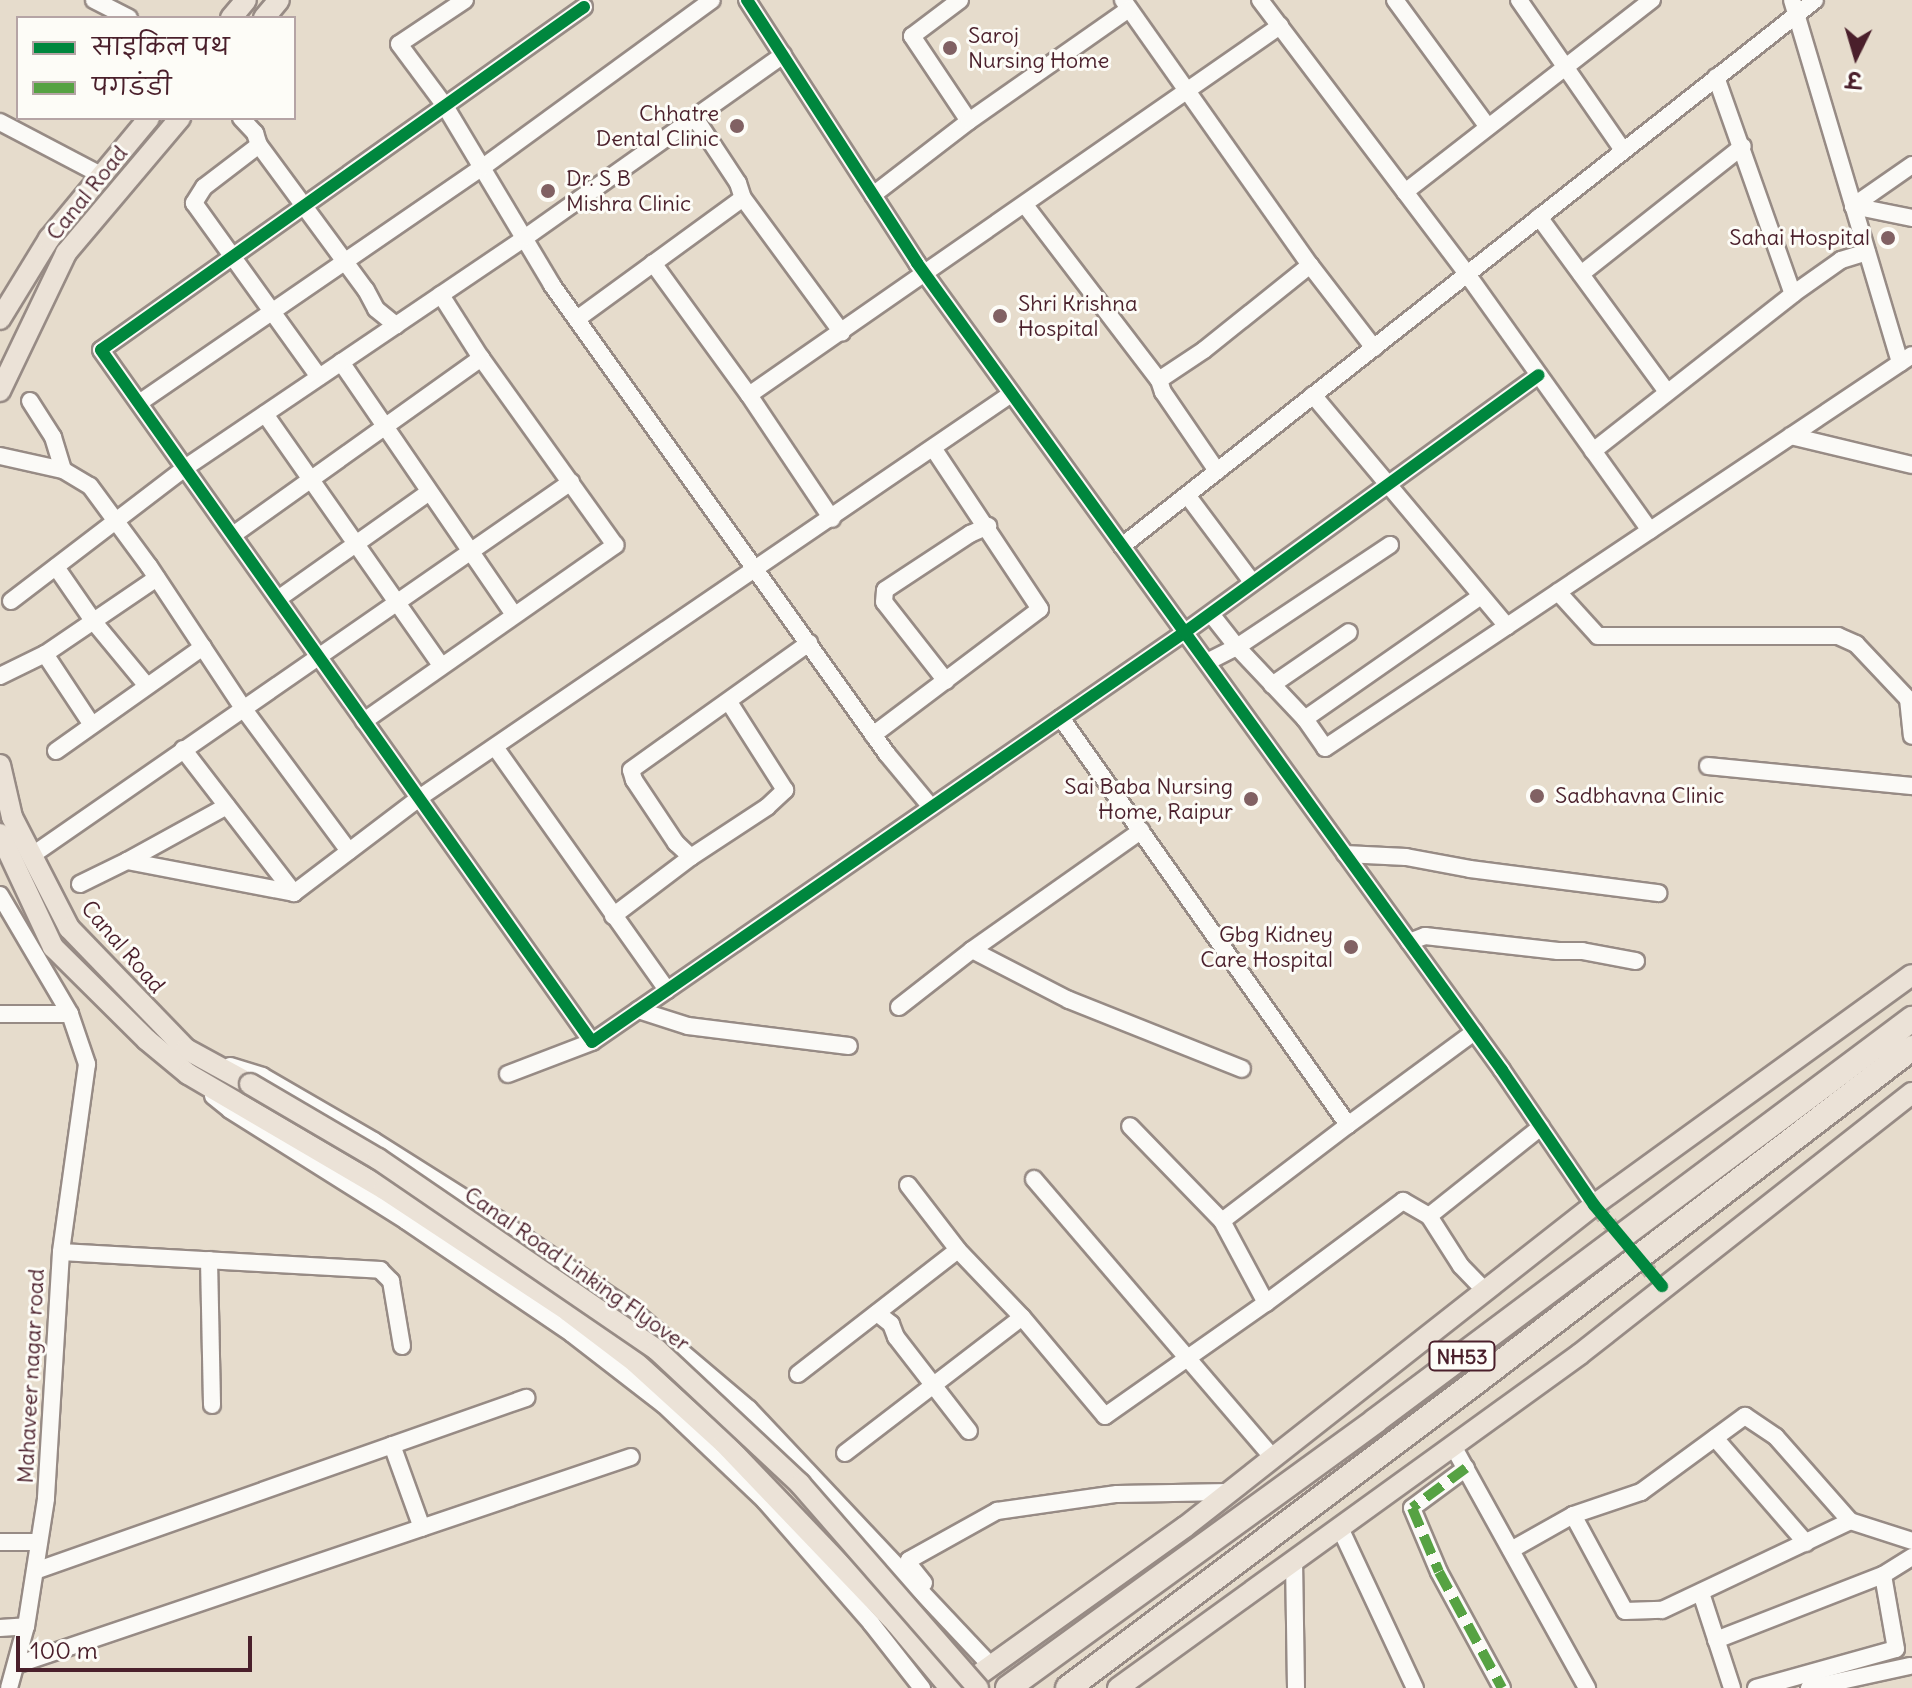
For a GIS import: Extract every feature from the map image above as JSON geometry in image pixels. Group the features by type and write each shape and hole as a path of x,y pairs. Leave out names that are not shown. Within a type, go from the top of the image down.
{"highway":[{"name":"NH53","path":"1008,1688 1375,1421 1912,1019"},
{"name":"NH53","path":"1068,1688 1461,1394 1766,1156 1912,1048"}],"main road":[{"path":"233,16 246,0"},
{"path":"266,16 279,0"},
{"name":"Canal Road","path":"0,319 49,239 145,120"},
{"name":"Canal Road","path":"0,391 66,253 178,120"},
{"name":"Canal Road","path":"0,765 12,817 69,928 137,1001 186,1049 198,1055"},
{"name":"Canal Road","path":"0,834 53,947 147,1040 188,1074"},
{"path":"960,1688 1229,1492 1594,1205 1912,975"},
{"name":"Canal Road Linking Flyover","path":"198,1055 378,1159 657,1350 800,1484 978,1688"},
{"name":"Canal Road Linking Flyover","path":"188,1074 384,1189 568,1311 635,1362 724,1443 896,1623 950,1688"},
{"path":"1127,1685 1294,1560 1580,1354 1912,1093"}],"street":[{"path":"94,0 125,16"},
{"path":"465,0 399,44 445,106 552,285 757,568 873,735 931,807"},
{"path":"139,403 483,167 712,0"},
{"path":"747,0 926,275 1474,1032 1594,1205"},
{"path":"960,0 912,36 969,121"},
{"path":"1260,0 1467,274 1650,531"},
{"path":"1395,0 1488,127"},
{"path":"1519,0 1563,68 1623,150"},
{"path":"1405,192 1652,0"},
{"path":"1122,546 1716,77 1794,7 1815,0"},
{"path":"873,195 1126,5 1310,265 1374,348"},
{"path":"584,7 101,350 592,1042"},
{"path":"1211,614 1237,647 1305,719 1325,748 1906,359 1867,252 1794,7"},
{"path":"749,395 926,275 1280,26"},
{"path":"11,601 185,468 526,237 783,55"},
{"path":"1716,77 1793,294"},
{"path":"695,118 738,183 743,198 842,333"},
{"path":"243,120 255,133 259,145 342,261 366,290 376,309 396,325"},
{"path":"0,122 101,175"},
{"path":"259,145 194,198 199,213 319,377"},
{"path":"1581,274 1743,146"},
{"path":"1853,206 1912,165"},
{"path":"577,319 743,198"},
{"path":"1025,205 1159,380 1163,392 1217,471"},
{"path":"1853,206 1912,218"},
{"path":"1539,217 1667,392"},
{"path":"1593,451 1793,294 1841,260 1867,252"},
{"path":"653,263 749,395 832,519"},
{"path":"1159,380 1204,350 1310,265"},
{"path":"364,721 615,545 481,358 441,295"},
{"path":"233,535 481,358"},
{"path":"341,362 514,615"},
{"path":"508,1074 592,1042 1211,614 1539,375"},
{"path":"127,861 294,893 419,798 1011,394"},
{"path":"1313,395 1507,626"},
{"path":"30,401 53,437 63,470"},
{"path":"265,414 441,665"},
{"path":"1791,436 1912,465"},
{"path":"873,735 1040,609 988,526 933,448"},
{"path":"0,456 63,470 90,486 157,578 243,708 349,851"},
{"path":"31,856 571,482"},
{"path":"278,599 429,492"},
{"path":"1187,495 1252,582"},
{"path":"946,681 884,602 885,590 970,534 988,526"},
{"path":"1207,662 1237,647 1390,545"},
{"path":"56,567 94,622 147,686"},
{"path":"0,676 45,654 157,578"},
{"path":"1558,592 1598,636 1838,636 1856,644 1908,699 1912,736"},
{"path":"1305,719 1481,596"},
{"path":"1272,685 1349,632"},
{"path":"691,857 676,843 634,780 631,770 809,643"},
{"path":"56,751 203,647"},
{"path":"45,654 92,725"},
{"path":"613,916 691,857 767,807 785,790 729,702"},
{"path":"1061,718 1348,1125"},
{"path":"495,747 667,990"},
{"path":"183,749 294,893"},
{"path":"1708,766 1912,786"},
{"path":"80,884 227,806"},
{"path":"899,1007 972,950 1141,831"},
{"path":"1345,854 1406,857 1470,869 1658,893"},
{"path":"0,895 70,1014"},
{"path":"1409,942 1425,936 1582,951 1636,961"},
{"path":"972,950 1069,1000 1242,1069"},
{"path":"638,1010 688,1026 849,1046"},
{"path":"0,1014 70,1014"},
{"name":"Mahaveer nagar road","path":"9,1688 26,1626 46,1499 61,1252 87,1064 70,1014"},
{"path":"1222,1221 1474,1032"},
{"path":"198,1055 262,1076 374,1141 499,1220 637,1314 749,1409 935,1611 990,1665"},
{"path":"188,1074 230,1110 406,1221 560,1325 664,1405 765,1501 871,1623 922,1688"},
{"path":"1130,1126 1222,1221 1266,1303"},
{"path":"1429,1216 1541,1127"},
{"path":"1034,1179 1273,1458"},
{"path":"908,1185 958,1250 1022,1317 1105,1416 1266,1303 1403,1201 1429,1216 1461,1266 1485,1291"},
{"path":"798,1374 958,1250"},
{"path":"61,1252 380,1270 391,1281 402,1346"},
{"path":"209,1260 212,1405"},
{"path":"877,1313 891,1324 896,1337 935,1383 969,1431"},
{"path":"845,1453 1022,1317"},
{"path":"35,1571 526,1398"},
{"path":"1511,1550 1573,1515 1641,1492 1745,1416 1776,1437 1850,1521 1912,1541"},
{"path":"1715,1438 1806,1543"},
{"path":"392,1445 422,1528"},
{"path":"1453,1446 1587,1688"},
{"path":"16,1665 631,1457"},
{"path":"1466,1468 1412,1508 1439,1572 1502,1688"},
{"path":"935,1611 929,1592 909,1560 997,1511 1117,1494 1229,1492"},
{"path":"1573,1515 1625,1611 1662,1610 1850,1521"},
{"path":"1340,1528 1415,1688"},
{"path":"0,1542 39,1542"},
{"path":"1716,1640 1883,1575 1912,1557"},
{"path":"1294,1560 1296,1688"},
{"path":"1756,1688 1896,1649 1883,1575"},
{"path":"1701,1593 1732,1688"},
{"path":"0,1628 26,1626"},
{"path":"1809,1688 1910,1666"}],"tunnel":[{"path":"1594,1205 1662,1286"}],"marked path":[{"path":"1466,1468 1412,1508 1439,1572 1502,1688"}],"cycle path":[{"path":"747,0 917,263 1502,1070 1594,1205 1662,1286"},
{"path":"584,7 101,350 592,1042 1185,632 1539,375"}],"place":[{"name":"Saroj Nursing Home","path":"950,48"},
{"name":"Chhatre Dental Clinic","path":"737,126"},
{"name":"Dr. S B Mishra Clinic","path":"548,191"},
{"name":"Sahai Hospital","path":"1888,238"},
{"name":"Shri Krishna Hospital","path":"1000,316"},
{"name":"Sadbhavna Clinic","path":"1537,796"},
{"name":"Sai Baba Nursing Home, Raipur","path":"1251,799"},
{"name":"Gbg Kidney Care Hospital","path":"1351,947"}]}
